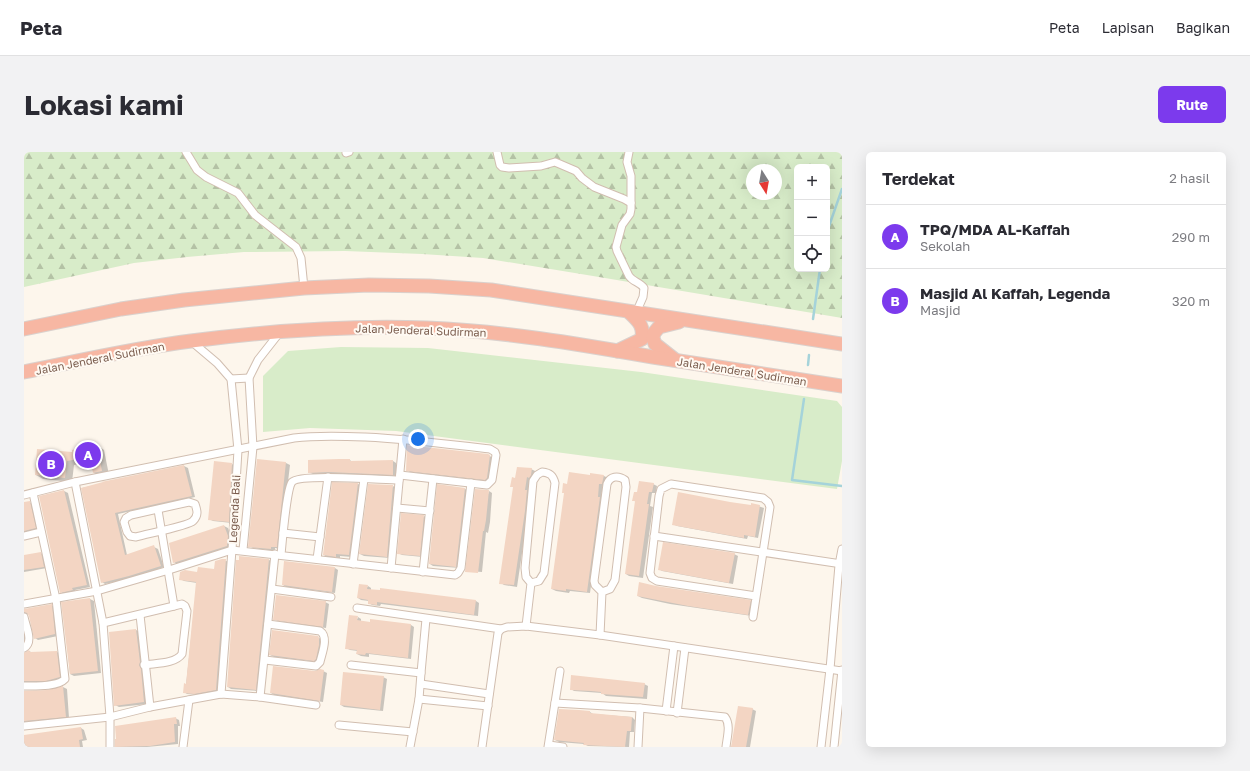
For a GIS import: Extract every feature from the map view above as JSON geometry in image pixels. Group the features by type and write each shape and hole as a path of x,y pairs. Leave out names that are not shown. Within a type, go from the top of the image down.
{"highway":[{"path":"24,329 121,309 177,301 304,288 369,285 429,286 491,290 842,344"},
{"path":"617,351 642,339 643,333 641,325 632,312"},
{"path":"675,361 655,344 653,338 654,332 659,327 685,320"},
{"name":"Jalan Jenderal Sudirman","path":"24,372 126,351 191,341 280,331 352,327 428,328 540,338 675,361 842,386"}],"street":[{"path":"186,152 197,170 206,177 238,193 255,215 296,247 301,258 304,288"},
{"path":"497,152 500,165 503,168 541,166 555,162 576,171 582,178 594,187 631,203"},
{"path":"629,152 627,162 631,176 630,214 622,225 616,249 631,279 642,284 644,288 643,297 632,312"},
{"name":"Legenda Bali","path":"242,550 253,447 249,378 258,360 280,331"},
{"path":"191,341 217,363 231,379 249,378"},
{"name":"Legenda Bali","path":"221,694 238,450 231,379"},
{"path":"24,495 75,482 294,438 311,436 325,435 403,439 493,450 496,455 492,480 487,484 433,479 364,479 328,477 299,478 291,483 272,589 260,697"},
{"path":"391,568 403,439"},
{"path":"526,626 531,583 526,577 524,568 533,481 542,472 549,473 553,476 555,483 544,573 539,581 531,583"},
{"path":"317,559 328,477"},
{"path":"600,635 602,592 594,581 607,484 611,478 622,478 625,480 626,487 615,580 610,588 602,592"},
{"path":"352,564 364,479"},
{"path":"423,572 433,479"},
{"path":"75,482 103,623 110,717 110,747"},
{"path":"24,604 97,591 232,550 455,575 461,568 471,483"},
{"path":"753,617 770,507 768,502 763,498 671,484 665,486 659,496 650,573 652,578 657,581 756,596"},
{"path":"24,686 62,683 65,679 56,598 33,493"},
{"path":"189,502 195,504 197,515 192,523 136,537 130,536 124,522 126,518 131,515 158,510 189,502"},
{"path":"397,508 430,511"},
{"path":"158,510 174,606"},
{"path":"24,536 41,532"},
{"path":"283,532 320,536"},
{"path":"654,536 840,565"},
{"path":"821,747 842,549"},
{"path":"272,589 331,597"},
{"path":"103,623 182,604 185,606 187,611 182,654 180,657 173,661 144,665"},
{"path":"357,608 502,629"},
{"path":"140,615 144,665 150,707"},
{"path":"24,617 30,640 29,645 24,648"},
{"path":"410,747 420,699 420,673 426,619"},
{"path":"265,660 316,666 320,662 325,640 324,635 320,631 268,624"},
{"path":"482,747 498,633 507,627 526,626 600,635 842,670 834,747"},
{"path":"666,711 674,646"},
{"path":"677,713 685,648"},
{"path":"351,665 420,673"},
{"path":"560,670 548,746 563,747"},
{"path":"421,684 489,694"},
{"path":"24,726 110,717 150,707 221,694 260,697 316,705"},
{"path":"420,699 488,706"},
{"path":"183,747 189,700"},
{"path":"555,703 640,708 725,717 728,721 726,747"},
{"path":"638,747 640,708"},
{"path":"339,725 412,732"}],"green space":[{"path":"24,152 842,152 842,318 483,258 345,251 244,252 134,263 24,287"},
{"path":"341,347 428,348 641,372 837,401 842,407 842,461 837,489 396,431 310,428 263,432 263,376 288,351"}],"building":[{"path":"97,444 102,471 93,473 90,457 67,461 65,478 35,475 37,449 72,452 72,450"},
{"path":"407,445 488,454 490,455 487,478 485,480 406,471"},
{"path":"257,459 286,462 277,547 271,547 271,549 248,547"},
{"path":"350,459 350,461 393,460 393,475 328,472 308,473 308,460"},
{"path":"214,461 232,463 229,522 208,520"},
{"path":"184,465 192,496 115,513 125,555 154,545 161,566 101,583 81,488 103,482 101,482"},
{"path":"517,467 532,468 531,475 529,478 527,477 525,490 527,490 525,511 514,585 499,584 513,487 510,487 512,477 515,478"},
{"path":"569,472 604,475 602,484 599,484 598,497 600,497 587,592 566,589 566,591 551,589 564,493 562,493 563,483 567,484"},
{"path":"639,481 654,483 652,492 649,492 647,504 649,504 639,576 625,574 635,501 632,501 634,492 637,492"},
{"path":"332,482 358,483 349,555 336,554 336,557 323,555"},
{"path":"368,484 393,485 387,557 359,554"},
{"path":"437,484 465,488 456,567 429,564"},
{"path":"475,489 489,490 478,573 465,572"},
{"path":"64,490 87,585 72,588 73,590 60,593 39,496"},
{"path":"678,492 730,502 760,505 755,537 744,535 744,538 672,525"},
{"path":"30,501 36,528 24,531 24,502"},
{"path":"401,513 424,515 420,556 397,554"},
{"path":"224,525 228,536 227,546 173,563 169,543"},
{"path":"663,542 735,553 729,583 658,570"},
{"path":"41,552 44,567 24,570 24,555"},
{"path":"239,556 269,559 256,690 227,687 236,560 239,560"},
{"path":"226,559 216,690 194,694 183,693 184,683 186,684 196,582 179,580 180,572 185,570 197,572 198,567 214,569 215,561"},
{"path":"284,561 335,567 332,592 282,585"},
{"path":"639,582 656,586 751,600 748,615 688,606 637,596"},
{"path":"359,584 368,585 367,589 380,590 380,588 476,600 474,615 377,602 377,605 368,604 368,600 357,598"},
{"path":"276,595 326,601 323,627 273,620"},
{"path":"90,598 98,671 70,674 61,602"},
{"path":"52,604 55,634 34,639 29,616 24,612 24,609"},
{"path":"349,615 358,616 357,620 370,622 370,619 411,624 408,658 366,653 365,655 356,654 357,650 345,649"},
{"path":"136,629 144,702 114,706 109,632"},
{"path":"272,630 318,636 319,645 316,659 314,661 269,655"},
{"path":"29,650 30,652 57,651 60,677 46,681 24,681 24,653"},
{"path":"273,666 315,671 320,669 324,670 320,701 270,693"},
{"path":"343,672 384,676 380,710 340,705"},
{"path":"571,675 645,683 643,697 570,690"},
{"path":"63,686 66,717 24,721 24,691 47,690"},
{"path":"738,706 753,708 746,747 731,747"},
{"path":"559,709 590,711 590,713 632,717 631,731 627,731 625,747 583,745 584,743 554,740"},
{"path":"176,717 177,724 174,724 175,742 150,746 115,747 115,726"},
{"path":"81,727 83,739 79,740 80,747 24,747 24,735"}],"waterway":[{"path":"830,223 842,189"},
{"path":"813,319 820,272"},
{"path":"808,365 809,355"},
{"path":"804,399 792,480 842,486"}],"place":[{"name":"TPQ/MDA AL-Kaffah","path":"88,455"},
{"name":"Masjid Al Kaffah, Legenda","path":"51,464"}]}
